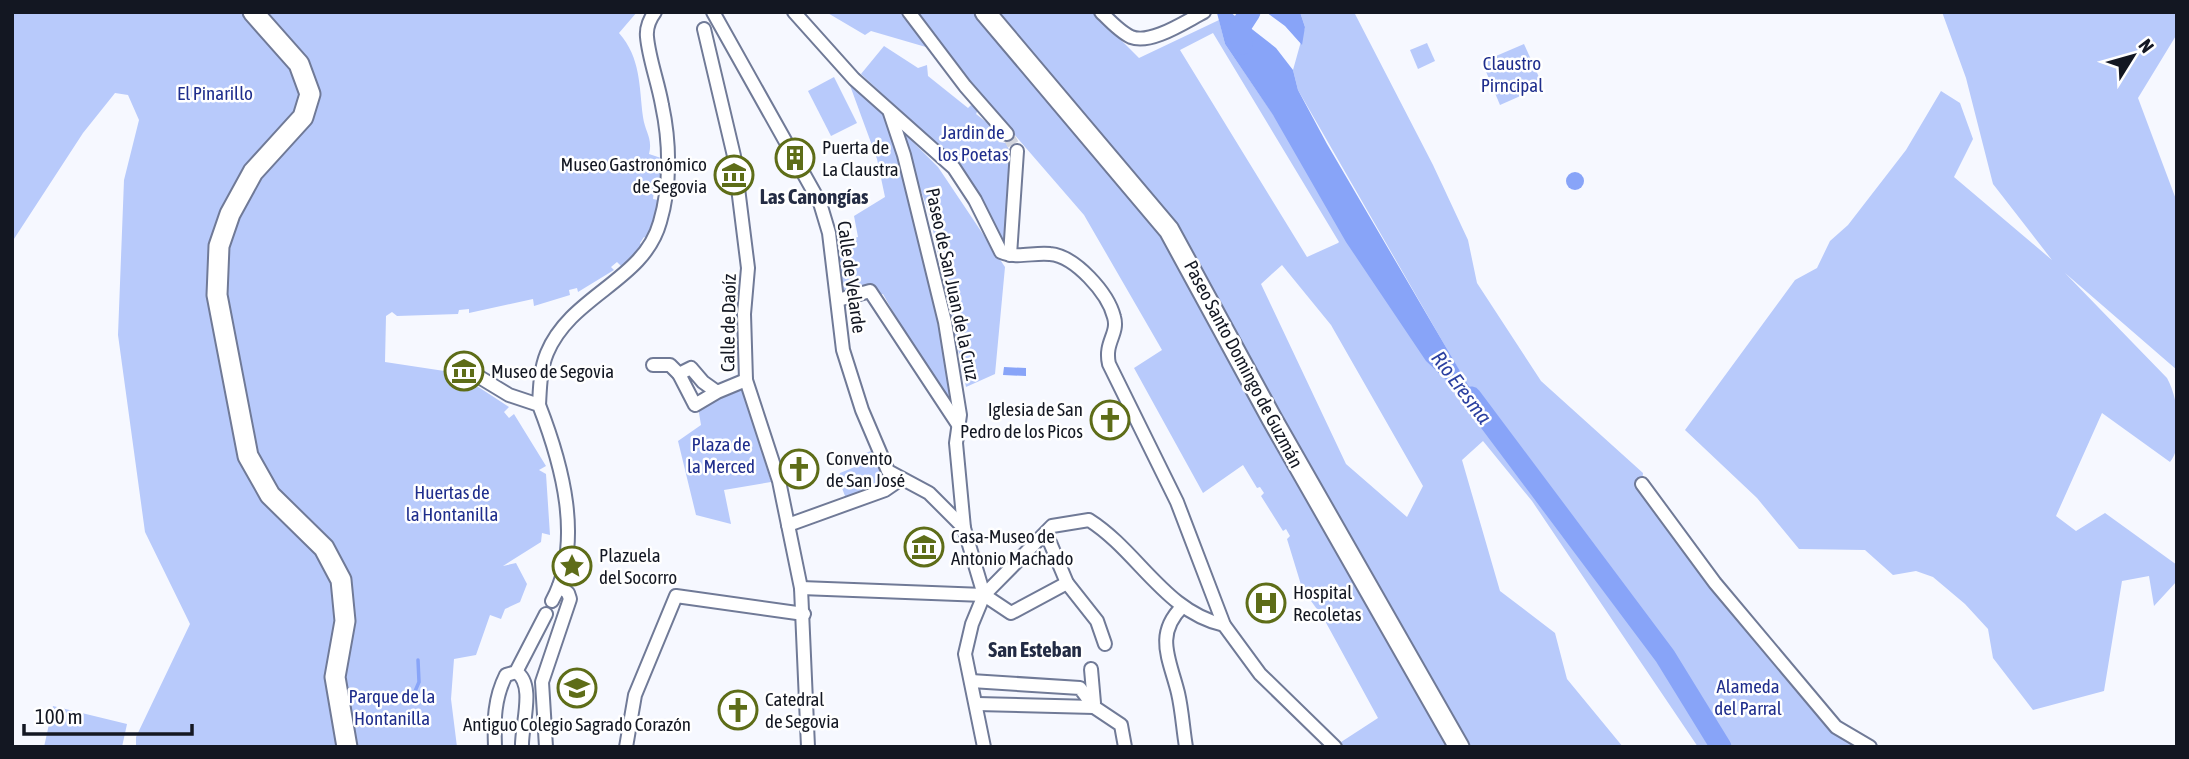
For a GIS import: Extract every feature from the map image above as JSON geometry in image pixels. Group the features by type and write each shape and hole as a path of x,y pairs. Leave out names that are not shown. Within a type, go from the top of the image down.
{"main road":[{"path":"253,12 299,64 310,94 303,117 253,172 230,214 219,246 217,295 248,456 270,495 324,548 341,580 345,621 335,677 337,704 347,747"},
{"name":"Paseo Santo Domingo de Guzmán","path":"985,12 1169,230 1272,419 1459,747"}],"street":[{"path":"552,601 559,586 568,532 557,460 539,405 541,372 546,354 561,327 573,312 634,264 650,246 660,223 666,197 668,152 663,109 647,37 649,21 655,12"},
{"path":"794,12 838,64 889,109"},
{"path":"909,12 965,86 1007,134"},
{"path":"1101,12 1127,34 1138,39 1157,34 1204,12"},
{"name":"Calle de Velarde","path":"717,17 820,203 829,233 843,350 862,411 888,471 901,480"},
{"name":"Calle de Daoíz","path":"704,29 734,156 748,268 744,314 746,380 776,470 801,588 808,747"},
{"name":"Paseo de San Juan de la Cruz","path":"889,109 904,155 945,322 960,415 956,443 966,533 984,595"},
{"name":"Paseo de San Juan de la Cruz","path":"889,109 954,168 1001,251 1010,255"},
{"path":"1017,151 1010,255 1049,253 1070,261 1098,289 1110,308 1115,325 1107,346 1109,364 1177,502 1224,625 1254,667 1335,747"},
{"path":"838,300 870,291 959,426"},
{"path":"653,365 670,365 680,374 695,405 746,380"},
{"path":"680,374 691,368 703,382 717,392"},
{"path":"481,377 509,395 539,405"},
{"path":"788,526 849,504 901,480 929,493 966,533"},
{"path":"1642,484 1715,583 1836,727 1870,747"},
{"path":"984,747 965,654 972,624 984,595 1054,525 1089,520 1112,538 1182,607 1199,618 1224,625"},
{"path":"1046,533 1067,583 1097,621 1105,644"},
{"path":"801,588 984,595 1011,613 1067,583"},
{"path":"546,747 542,682 570,599 568,593 559,586"},
{"path":"626,747 635,695 676,596 804,614"},
{"path":"1182,607 1171,618 1165,650 1178,693 1186,747"},
{"path":"516,672 546,614"},
{"path":"1091,669 1094,707"},
{"path":"495,747 494,716 497,696 506,675 516,672 522,675 526,685 522,747"},
{"path":"971,681 1078,688 1087,693 1094,707"},
{"path":"977,704 1094,707 1122,728 1125,747"}],"green space":[{"path":"12,12 637,12 619,33 635,62 649,139 649,154 661,158 659,190 654,191 653,199 658,200 654,227 648,240 644,237 640,243 643,248 621,266 617,262 611,267 614,270 578,292 577,288 569,290 570,295 534,306 533,299 469,313 469,309 459,310 458,314 397,316 392,312 386,316 385,362 451,372 453,379 460,375 509,407 504,412 509,418 514,414 546,466 539,470 546,474 550,535 542,533 541,542 503,566 516,563 527,584 520,602 505,609 501,619 490,615 476,655 454,659 451,699 457,747 136,747 136,737 190,624 145,532 118,335 124,180 139,120 128,95 115,93 83,133 12,242"},
{"name":"Alameda del Parral","path":"826,12 1093,12 1139,58 1219,20 1225,44 1486,417 1298,90 1293,70 1305,27 1300,12 1354,12 1433,165 1468,240 1477,283 1541,381 1643,473 1642,484 1836,727 1870,747 1698,747 1532,501 1483,441 1462,460 1500,591 1555,633 1567,679 1623,747 1340,747 1338,744 1378,718 1324,619 1306,594 1305,587 1302,588 1287,539 1290,536 1286,529 1283,531 1261,496 1264,493 1260,487 1257,488 1243,465 1203,493 1134,368 1162,350 1084,215 943,52 871,31 865,35","holes":["1213,33 1339,242 1338,243 1307,257 1180,50","1282,265 1331,325 1423,486 1407,517 1346,464 1261,284"]},
{"path":"1942,12 2177,12 2177,34 2138,98 2177,202 2177,370 2065,273 2167,378 2177,408 2179,433 2175,454 2170,462 2102,413 2056,516 2076,531 2105,513 2177,565 2177,581 2154,606 2149,576 2122,581 2104,691 2033,710 1993,658 1988,629 1965,604 1933,577 1916,571 1893,575 1865,550 1799,549 1757,498 1685,430 1795,280 1817,268 1830,241 1848,225 1906,150 1941,91 1960,103 1973,139 1954,177 2052,260 1993,184 1966,78"},
{"path":"1427,43 1435,61 1418,69 1410,50"},
{"name":"Claustro Pirncipal","path":"1524,44 1543,86 1500,105 1482,62"},
{"name":"Jardin de los Poetas","path":"884,46 918,68 927,65 928,76 968,108 971,105 978,110 976,114 1004,136 998,142 1006,143 1011,154 1005,241 1003,242 963,169 861,74"},
{"path":"834,77 857,123 831,136 808,91"},
{"path":"848,80 886,110 908,175 944,333 952,406 883,294 843,306 835,244 858,237 854,216 885,197 877,159"},
{"path":"906,135 938,167 1005,267 995,374 966,387 930,216 905,148"},
{"name":"Plaza de la Merced","path":"742,388 771,482 724,490 731,524 696,515 678,441 701,425 698,407"},
{"path":"873,450 887,485 847,501 838,478 840,473 869,461 866,453"},
{"path":"53,706 127,724 122,747 44,747"}],"water":[{"path":"1230,12 1276,48 1293,70 1298,90 1327,144 1488,419 1426,361 1346,242 1273,115 1225,44 1217,13"},
{"path":"1266,12 1300,12 1305,27 1302,45 1285,26"},
{"path":"1575,172 1581,175 1584,181 1581,187 1575,190 1569,187 1566,181 1569,175"},
{"path":"1004,367 1026,368 1026,376 1003,375"}],"waterway":[{"name":"Río Eresma","path":"1242,44 1239,29 1250,12"},
{"name":"Río Eresma","path":"1471,397 1665,656 1721,747"},
{"path":"413,696 419,682 418,660"}],"tunnel":[{"path":"1007,134 1017,151"}],"place":[{"name":"Puerta de La Claustra","path":"795,158"},
{"name":"Museo Gastronómico de Segovia","path":"734,175"},
{"name":"Museo de Segovia","path":"464,371"},
{"name":"Iglesia de San Pedro de los Picos","path":"1110,420"},
{"name":"Convento de San José","path":"799,469"},
{"name":"Casa-Museo de Antonio Machado","path":"924,547"},
{"name":"Plazuela del Socorro","path":"572,566"},
{"name":"Hospital Recoletas","path":"1266,603"},
{"name":"Antiguo Colegio Sagrado Corazón","path":"577,688"},
{"name":"Catedral de Segovia","path":"738,710"}],"district":[{"name":"Las Canongías","path":"814,196"},
{"name":"San Esteban","path":"1035,649"}],"park label":[{"name":"El Pinarillo","path":"215,93"},
{"name":"Huertas de la Hontanilla","path":"452,503"},
{"name":"Parque de la Hontanilla","path":"392,707"}]}
